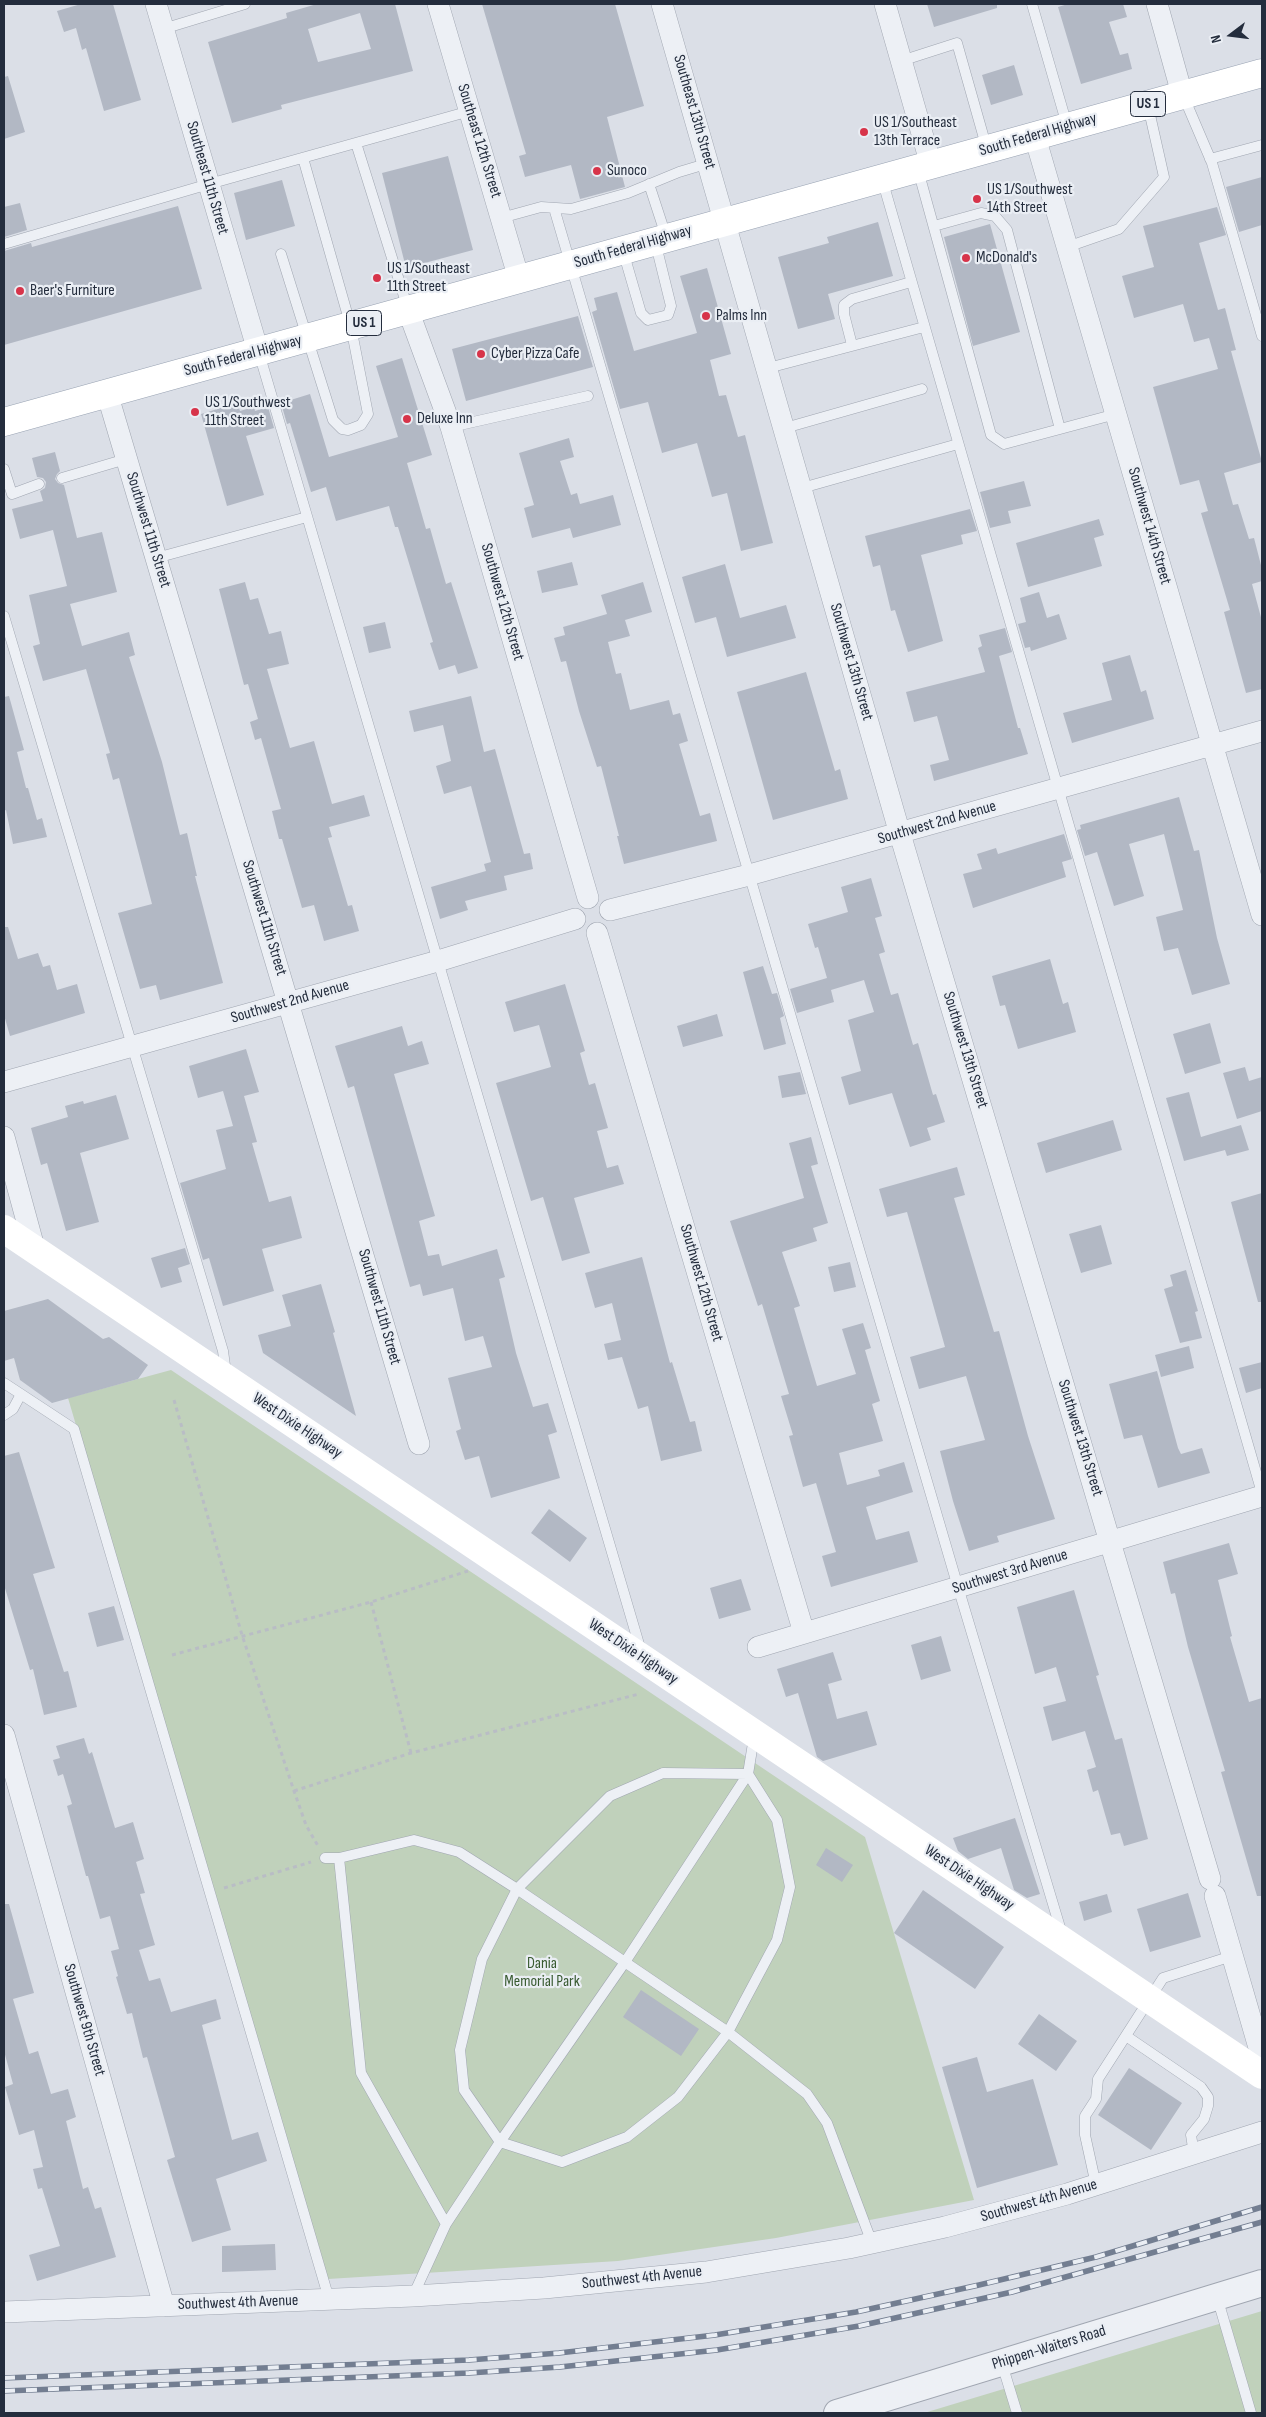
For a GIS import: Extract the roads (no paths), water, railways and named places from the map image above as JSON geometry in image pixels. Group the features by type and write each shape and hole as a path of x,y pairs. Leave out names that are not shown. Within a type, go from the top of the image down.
{"main road":[{"name":"South Federal Highway","path":"4,422 726,220 987,150 1262,73"},
{"name":"West Dixie Highway","path":"4,1229 1262,2075"}],"street":[{"name":"Southeast 11th Street","path":"156,4 258,351"},
{"name":"Southeast 12th Street","path":"438,4 520,279"},
{"name":"Southeast 13th Street","path":"662,4 726,220"},
{"path":"885,4 901,60 925,167"},
{"path":"1157,4 1182,94"},
{"name":"Southwest 14th Street","path":"1035,136 1214,745 1255,865 1262,915"},
{"name":"Southwest 13th Street","path":"726,220 900,834 1111,1541 1262,2058"},
{"name":"Southwest 12th Street","path":"408,310 452,427 588,898"},
{"name":"Southwest 11th Street","path":"107,393 419,1444"},
{"name":"Southwest 2nd Avenue","path":"610,910 900,834 1262,731"},
{"path":"588,898 601,899 610,910 609,924 597,933 587,933 582,930 575,919 576,907 588,898"},
{"name":"Southwest 2nd Avenue","path":"4,1082 438,961 575,919"},
{"name":"Southwest 12th Street","path":"597,933 804,1633"},
{"path":"4,1137 35,1251"},
{"name":"Southwest 3rd Avenue","path":"758,1647 1262,1495"},
{"name":"Southwest 9th Street","path":"4,1735 164,2306"},
{"name":"Southwest 4th Avenue","path":"4,2312 413,2296 544,2288 706,2272 872,2244 945,2227 1096,2185 1262,2132"},
{"name":"Phippen-Waiters Road","path":"837,2413 1262,2283"}],"lane":[{"path":"163,29 245,4"},
{"path":"1032,4 1067,128"},
{"path":"901,60 957,43 987,150"},
{"path":"1182,94 1210,159 1262,336"},
{"path":"1067,247 1119,229 1164,177 1148,104"},
{"path":"4,244 470,111"},
{"path":"356,143 408,310"},
{"path":"1210,159 1262,145"},
{"path":"281,254 333,420 342,429 348,430 361,425 368,414 351,326 303,158"},
{"path":"501,218 540,207 571,209 709,163"},
{"path":"925,167 934,226 991,435 1004,444 1116,414"},
{"path":"882,178 1262,1495"},
{"path":"622,250 641,313 648,320 668,315 671,306 661,239 649,184"},
{"path":"554,208 958,1587 1064,1942"},
{"path":"934,226 981,213 995,216 1007,230 1060,429"},
{"path":"852,345 844,314 844,305 852,299 911,282"},
{"path":"768,368 924,327"},
{"path":"258,351 643,1659"},
{"path":"785,428 922,389"},
{"path":"452,427 588,396"},
{"path":"802,488 958,444"},
{"path":"62,478 126,459"},
{"path":"4,469 12,494 39,484"},
{"path":"156,558 307,517"},
{"path":"4,616 223,1351 226,1379"},
{"path":"4,1383 74,1429 329,2299"},
{"path":"4,1415 13,1409 21,1394"},
{"path":"413,2296 446,2224 500,2142 625,1962 748,1774 755,1734"},
{"path":"662,1773 748,1774 777,1820 790,1887 777,1940 728,2032 678,2098 627,2137 562,2162 500,2142 464,2090 460,2050 482,1959 517,1888 610,1796 662,1773"},
{"path":"325,1858 339,1858 414,1840 459,1852 517,1888 728,2032 807,2094 827,2123 872,2244"},
{"path":"339,1858 361,2073 446,2224"},
{"path":"1096,2185 1085,2135 1085,2116 1096,2099 1098,2079 1163,1978 1232,1956"},
{"path":"1126,2036 1201,2088 1208,2097 1208,2106 1204,2119 1191,2135 1194,2154"},
{"path":"1217,2297 1251,2413"},
{"path":"1002,2363 1017,2413"}],"railway":[{"path":"4,2378 469,2360 559,2353 715,2335 856,2312 979,2285 1096,2257 1262,2207"},
{"path":"4,2391 469,2373 560,2367 717,2350 859,2326 1012,2292 1262,2222"}],"place":[{"name":"US 1/Southeast 13th Terrace","path":"864,132"},
{"name":"Sunoco","path":"597,171"},
{"name":"US 1/Southwest 14th Street","path":"977,199"},
{"name":"McDonald's","path":"966,258"},
{"name":"US 1/Southeast 11th Street","path":"377,278"},
{"name":"Baer's Furniture","path":"20,291"},
{"name":"Palms Inn","path":"706,316"},
{"name":"Cyber Pizza Cafe","path":"481,354"},
{"name":"US 1/Southwest 11th Street","path":"195,412"},
{"name":"Deluxe Inn","path":"407,419"}],"park label":[{"name":"Dania Memorial Park","path":"542,1973"}]}
